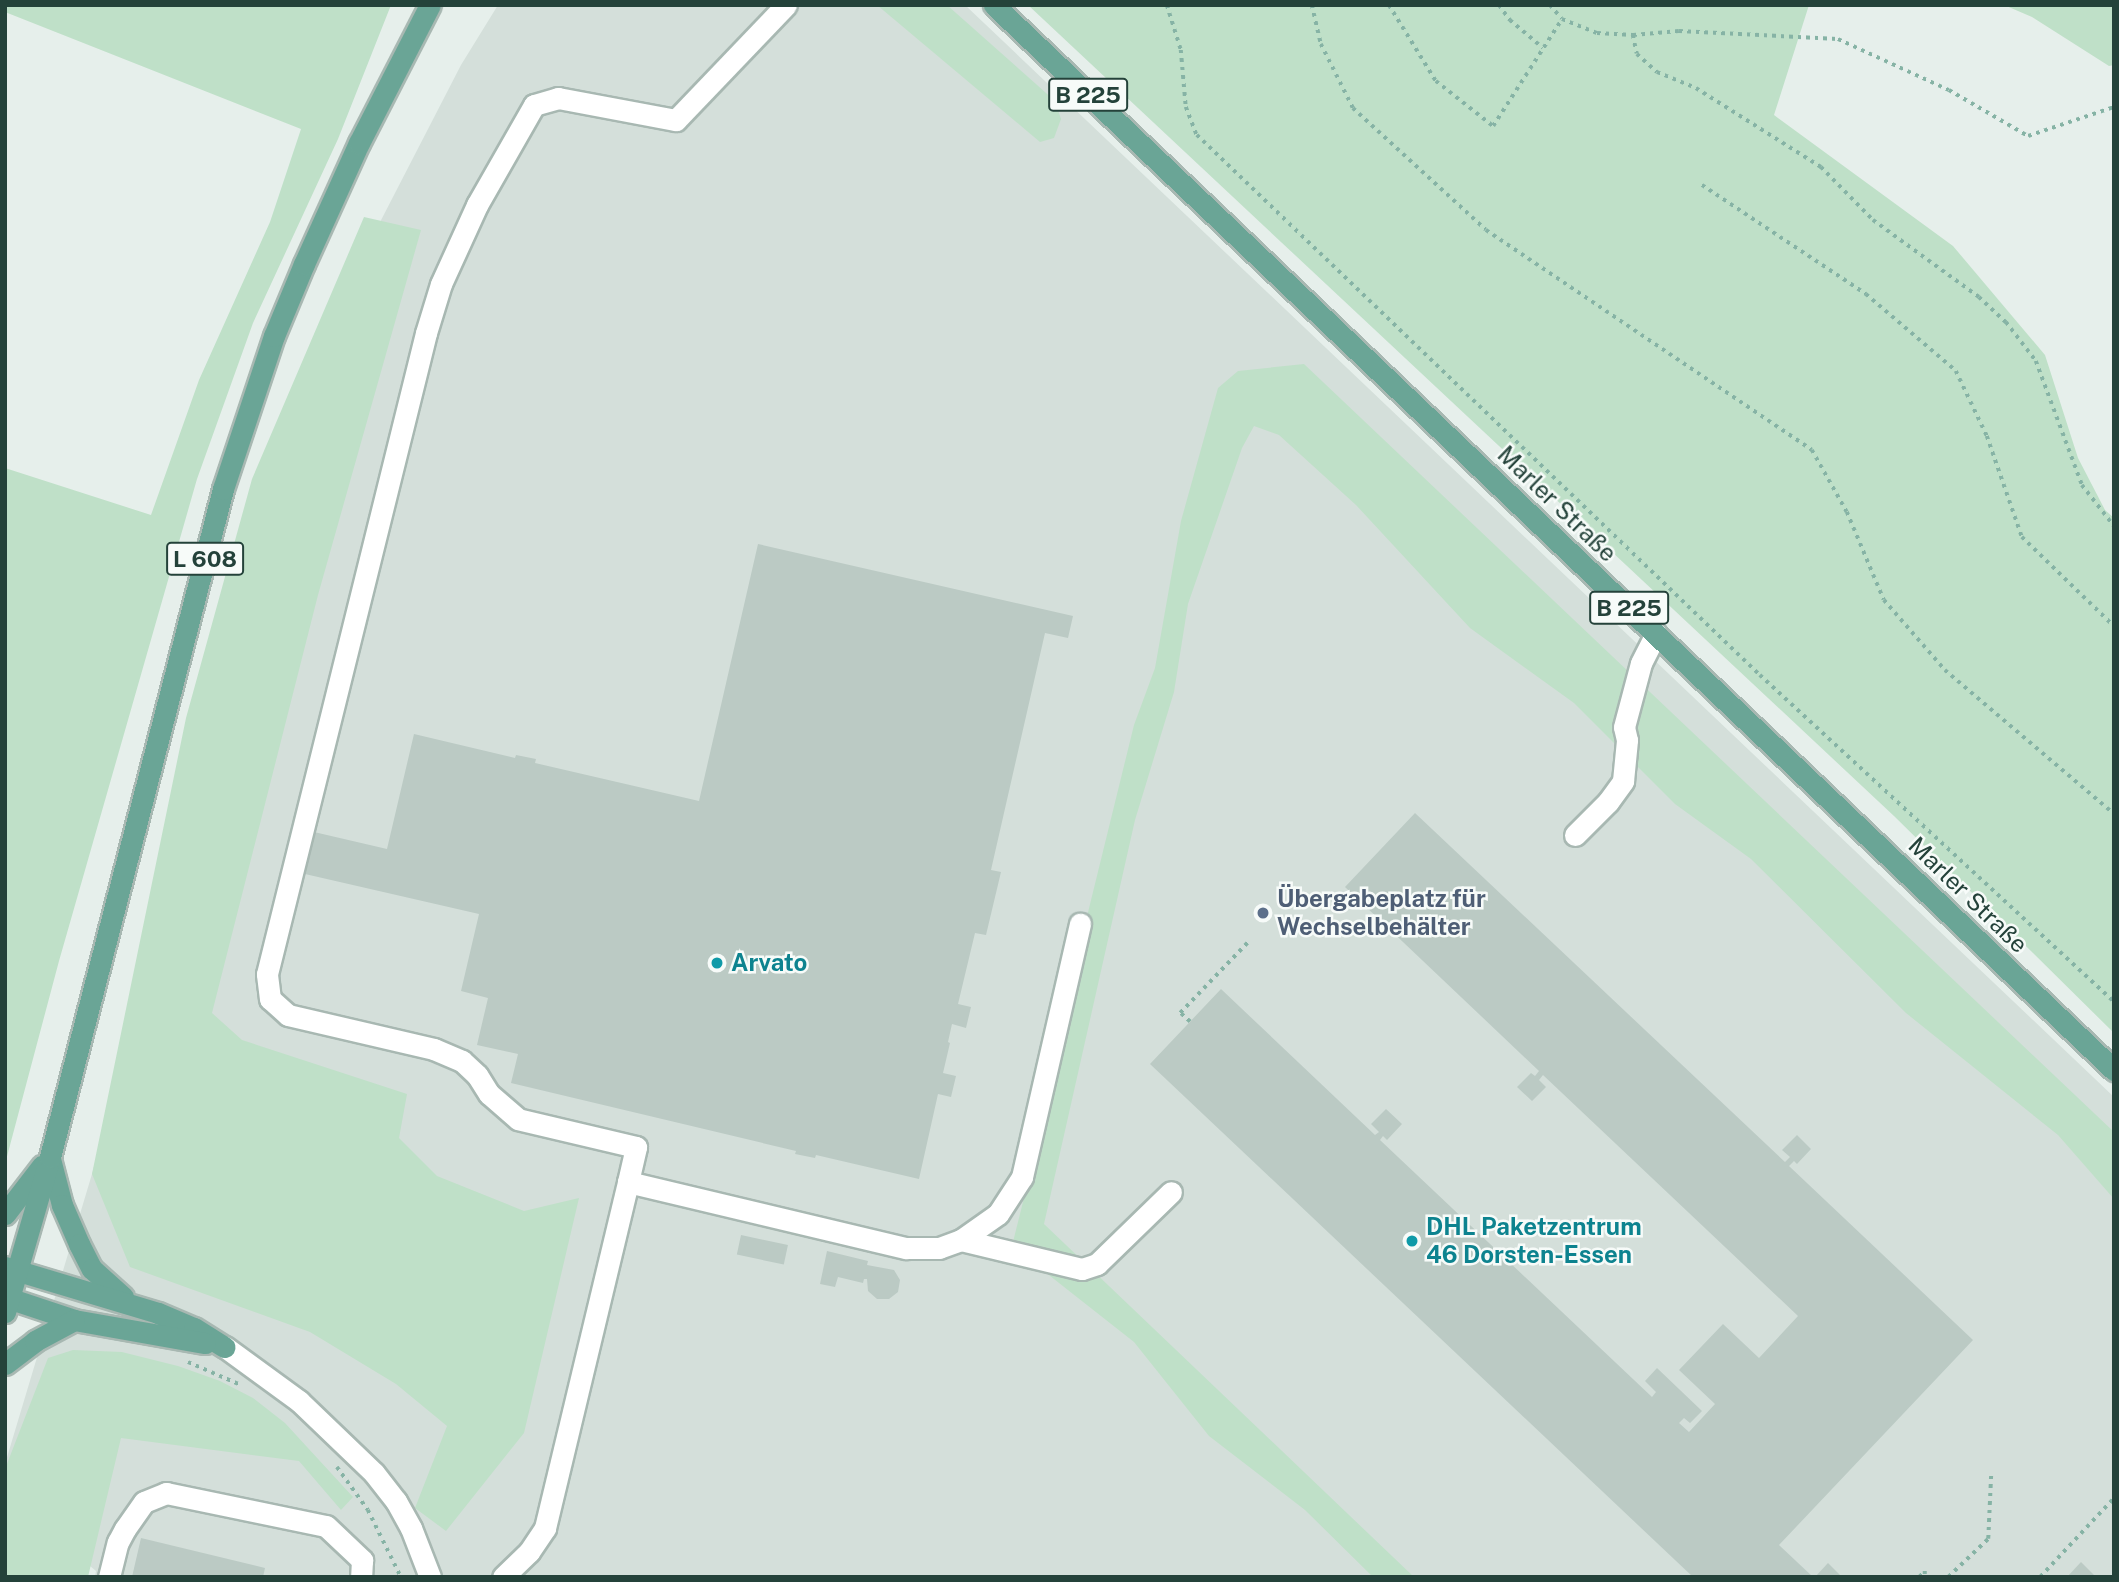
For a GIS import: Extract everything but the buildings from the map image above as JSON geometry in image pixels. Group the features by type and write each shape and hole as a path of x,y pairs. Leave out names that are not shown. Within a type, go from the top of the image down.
{"main road":[{"name":"L 608","path":"7,1302 12,1269 50,1157 128,847 236,451 274,336 335,192 382,93 430,5"},
{"name":"Marler Straße","path":"994,5 2114,1070"},
{"path":"5,1214 50,1157"},
{"path":"50,1157 62,1205 92,1269 133,1306"},
{"path":"12,1269 133,1306 194,1328 225,1347"},
{"path":"7,1302 74,1320 225,1347"},
{"path":"5,1364 35,1341 74,1320"}],"street":[{"path":"503,1577 530,1552 545,1528 636,1147 518,1119 489,1094 477,1075 462,1061 434,1049 288,1015 270,999 267,974 426,333 441,284 477,205 534,105 558,98 676,120 786,5"},
{"path":"1575,835 1608,802 1623,781 1628,740 1624,727 1642,663 1656,634"},
{"path":"628,1182 906,1248 939,1248 961,1240 998,1214 1022,1177 1080,924"},
{"path":"961,1240 1082,1269 1097,1264 1171,1192"},
{"path":"225,1347 299,1401 374,1473 396,1501 411,1528 430,1577"},
{"path":"108,1577 118,1542 131,1520 144,1502 166,1493 326,1526 362,1560 361,1577"}],"path":[{"path":"1167,5 1181,50 1186,107 1197,135 1760,675 2114,1002"},
{"path":"1312,5 1321,44 1353,108 1486,230 1812,450 1847,512 1884,600 1945,670 2114,814"},
{"path":"1389,5 1436,81 1493,127 1562,19"},
{"path":"1499,5 1510,20 1543,48"},
{"path":"1550,5 1562,19 1597,33 1633,35 1679,31 1838,39 1949,90 2028,136 2114,107"},
{"path":"1633,35 1637,54 1657,72 1696,88 1821,167 1873,220 1979,297 2006,322 2036,361 2082,485 2114,526"},
{"path":"1702,185 1866,294 1956,371 1987,436 2022,537 2114,626"},
{"path":"1190,1022 1181,1013 1249,941"},
{"path":"182,1360 245,1387"},
{"path":"328,1457 368,1510 401,1577"},
{"path":"1948,1577 1987,1539 1991,1473"},
{"path":"2040,1577 2114,1498"},
{"path":"1919,1577 1925,1571 1925,1577"}],"shaded area":[{"path":"498,5 965,5 2114,1097 2114,1577 95,1577 96,1571 5,1494 5,1464 92,1174 158,924 360,261 461,65"}],"green space":[{"path":"5,5 391,5 338,139 253,323 197,479 59,961 5,1164 5,468 151,515 199,380 270,222 301,129 5,12"},
{"path":"877,5 947,5 1055,101 1061,119 1054,138 1040,142"},
{"path":"1028,5 1809,5 1774,115 1953,246 2045,355 2078,458 2105,510 2114,518 2114,1033 1894,816"},
{"path":"2004,5 2114,5 2114,65 2109,66 2032,17"},
{"path":"364,217 421,230 318,595 212,1013 242,1040 407,1094 399,1138 437,1176 524,1211 579,1198 524,1433 446,1531 415,1508 447,1426 396,1384 310,1332 130,1267 92,1174 186,718 252,479"},
{"path":"1304,364 2114,1132 2114,1199 2058,1135 1906,1013 1751,859 1675,804 1574,703 1470,628 1356,505 1279,435 1254,426 1242,448 1188,604 1174,692 1135,820 1044,1224 1414,1577 1373,1577 1305,1510 1209,1436 1134,1342 1012,1246 1057,1065 1079,949 1134,725 1155,668 1181,521 1218,388 1238,371"},
{"path":"73,1350 122,1352 178,1366 220,1381 253,1398 285,1423 353,1497 341,1510 299,1461 121,1438 88,1577 5,1577 5,1469 48,1358"}],"place":[{"name":"Übergabeplatz für Wechselbehälter","path":"1263,913"},
{"name":"Arvato","path":"717,963"},
{"name":"DHL Paketzentrum 46 Dorsten-Essen","path":"1412,1241"}]}
